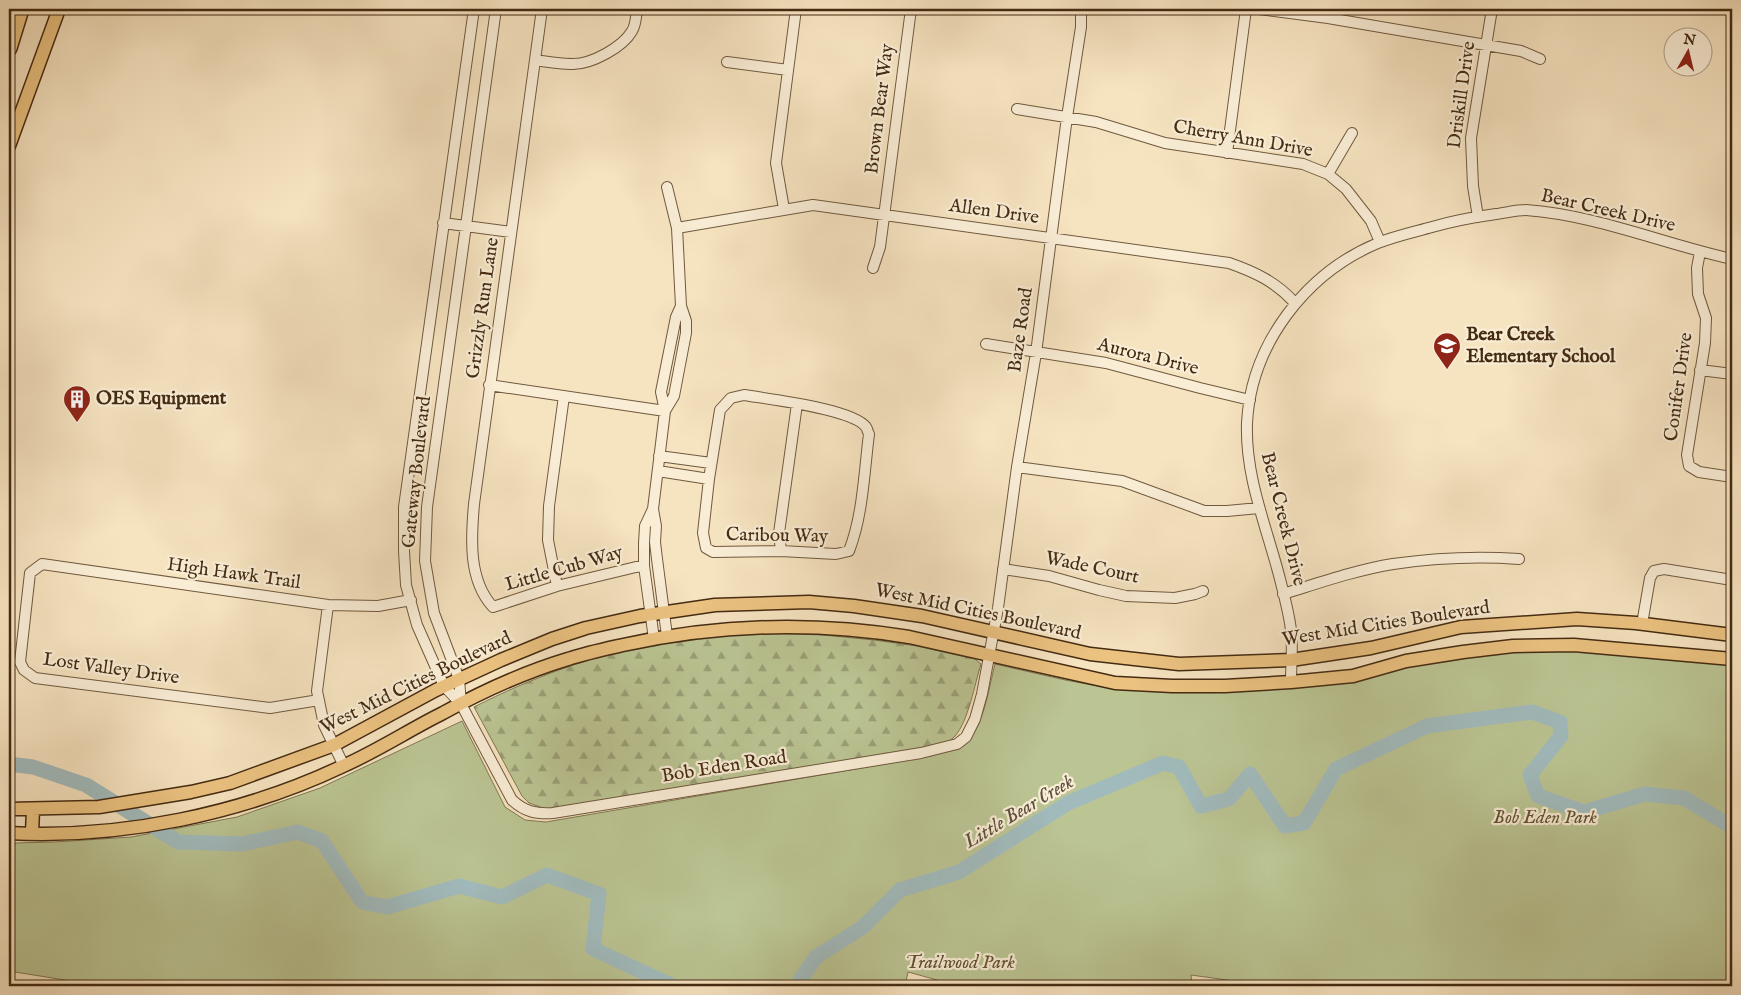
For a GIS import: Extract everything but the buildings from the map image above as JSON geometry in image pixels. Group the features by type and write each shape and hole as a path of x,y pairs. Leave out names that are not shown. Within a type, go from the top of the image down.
{"highway":[{"path":"9,48 21,9"}],"main road":[{"path":"9,146 58,9"},
{"name":"West Mid Cities Boulevard","path":"9,809 100,807 191,792 230,783 287,764 334,745 444,686 501,660 577,631 657,613 715,605 810,602 854,606 914,614 1090,654 1179,664 1291,660 1371,648 1461,627 1577,619 1642,624 1732,635"},
{"name":"West Mid Cities Boulevard","path":"9,833 91,832 136,827 215,812 258,799 344,766 461,704 521,676 569,658 667,636 751,627 809,626 894,635 1115,682 1225,686 1353,676 1406,661 1513,646 1574,645 1732,659"},
{"path":"32,834 33,809"}],"street":[{"name":"Gateway Boulevard","path":"461,704 444,686 417,625 406,585 404,507 474,9"},
{"name":"Gateway Boulevard","path":"461,704 459,679 434,613 425,561 427,507 496,9"},
{"name":"Grizzly Run Lane","path":"493,607 484,598 476,578 472,527 542,9"},
{"path":"535,60 573,64 587,63 602,56 626,39 633,29 637,9"},
{"path":"784,208 776,163 796,9"},
{"name":"Brown Bear Way","path":"873,268 880,247 911,9"},
{"name":"Baze Road","path":"989,655 1036,352 1050,238 1081,27 1081,9"},
{"path":"1227,153 1246,9"},
{"path":"1259,9 1328,18 1522,51 1540,60"},
{"name":"Driskill Drive","path":"1478,217 1473,186 1471,138 1492,9"},
{"path":"727,62 788,70"},
{"name":"Cherry Ann Drive","path":"1017,109 1096,122 1165,143 1303,164 1328,174 1346,189 1371,221 1380,242"},
{"path":"1328,174 1352,133"},
{"path":"654,639 657,613 656,526 653,509 665,410 662,392 680,322 681,306 677,228 666,187"},
{"name":"Allen Drive","path":"677,228 784,208 813,205 1229,263 1254,272 1272,282 1295,303"},
{"name":"Bear Creek Drive","path":"1291,682 1291,630 1260,508 1248,451 1247,422 1253,383 1263,355 1276,330 1295,303 1316,282 1362,250 1380,242 1444,223 1522,210 1549,212 1732,259"},
{"path":"443,223 511,232"},
{"name":"Conifer Drive","path":"1700,252 1697,268 1698,294 1706,318 1687,455 1689,466 1699,472 1732,477"},
{"name":"Aurora Drive","path":"986,344 1106,363 1250,400"},
{"path":"1700,370 1732,374"},
{"path":"490,385 665,410"},
{"path":"658,471 709,479 720,410 731,398 744,395 797,404 779,533 780,551"},
{"path":"557,586 548,532 549,506 564,396"},
{"name":"Caribou Way","path":"709,479 703,533 706,548 713,552 780,551 836,554 849,551 855,538 869,434 862,423 838,412 797,404"},
{"path":"660,456 711,464"},
{"path":"1017,467 1122,481 1204,511 1260,508"},
{"path":"653,509 644,526 644,566 657,613 667,636"},
{"path":"1283,594 1335,578 1392,564 1445,558 1486,557 1519,559"},
{"name":"Lost Valley Drive","path":"53,565 42,564 30,573 20,662 24,670 35,678 270,708 319,700"},
{"name":"High Hawk Trail","path":"53,565 328,605 378,606 411,600"},
{"name":"Little Cub Way","path":"493,607 557,586 644,566"},
{"name":"Wade Court","path":"1003,569 1049,576 1126,596 1174,598 1195,594 1203,590"},
{"path":"1642,624 1650,578 1654,572 1664,569 1732,580"},
{"path":"328,605 317,691 324,725 344,766"},
{"name":"Bob Eden Road","path":"461,704 512,800 520,808 529,812 537,814 553,813 902,756 957,744 966,737 975,719 989,655"}],"green space":[{"path":"767,633 823,635 917,646 975,659 981,664 960,730 951,740 934,747 546,809 529,803 522,796 474,707 540,677 609,654 671,641 712,636"},
{"name":"Bob Eden Park","path":"1575,649 1634,653 1732,666 1732,986 1270,986 1191,975 1192,986 950,986 948,983 908,972 905,986 102,986 9,971 9,878 15,843 131,837 237,817 320,788 462,721 505,807 525,820 546,822 931,756 954,749 969,740 975,732 984,709 995,664 1115,689 1171,692 1407,665 1514,650"}],"waterway":[{"name":"Little Bear Creek","path":"796,986 816,957 863,927 900,890 959,872 1068,803 1163,763 1179,767 1201,806 1229,799 1250,774 1285,826 1304,823 1336,769 1427,726 1532,712 1560,722 1561,736 1530,775 1538,796 1584,812 1645,794 1684,798 1732,827"},
{"name":"Little Bear Creek","path":"9,764 33,767 86,785 178,842 242,844 298,832 322,841 362,902 387,907 459,886 502,897 547,875 599,894 593,949 673,986"}],"place":[{"name":"Bear Creek Elementary School","path":"1447,370"},
{"name":"OES Equipment","path":"77,423"}],"park label":[{"name":"Trailwood Park","path":"960,963"}]}
